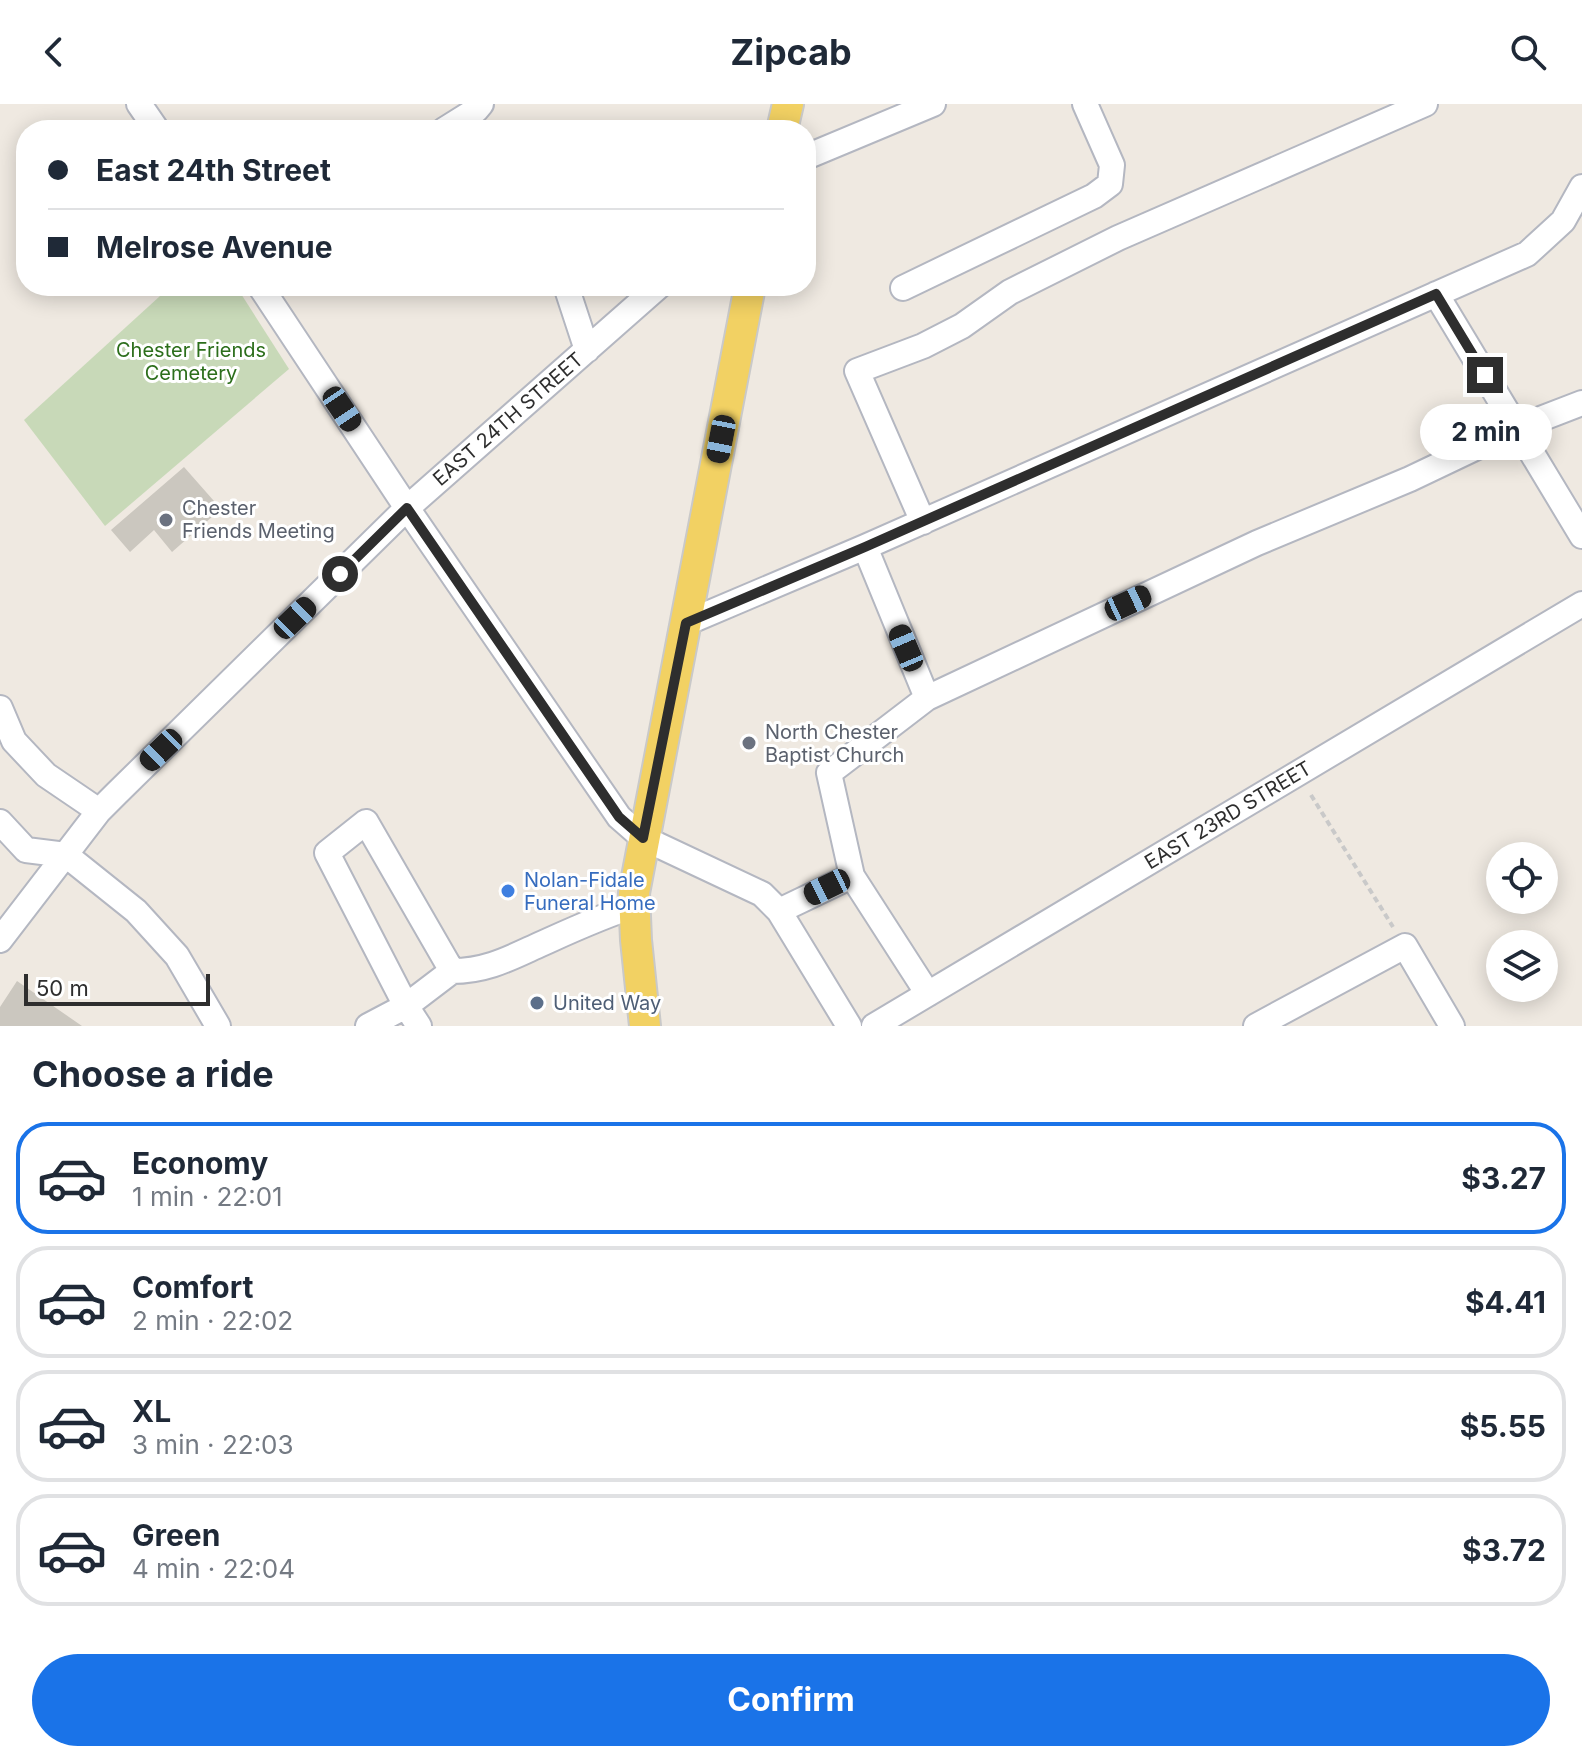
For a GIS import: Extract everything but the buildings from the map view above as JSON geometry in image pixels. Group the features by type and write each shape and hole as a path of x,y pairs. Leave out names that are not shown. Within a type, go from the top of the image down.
{"main road":[{"path":"645,1026 634,893 748,296"}],"street":[{"path":"460,120 481,104"},
{"path":"816,153 933,104"},
{"path":"903,288 1094,196 1110,184 1112,165 1085,104"},
{"path":"923,522 857,371 923,346 962,326 1010,292 1118,238 1425,104"},
{"path":"686,623 923,522 1527,254 1563,221 1582,187"},
{"path":"1436,294 1582,536"},
{"path":"267,296 407,508 619,817 643,838 762,894 779,911 849,1026"},
{"path":"569,296 587,350"},
{"name":"EAST 24TH STREET","path":"0,940 99,811 407,508 648,296"},
{"path":"928,994 852,876 829,773 927,698 1243,550 1410,479 1517,428 1582,403"},
{"path":"865,547 927,698"},
{"name":"EAST 23RD STREET","path":"874,1026 1582,604"},
{"path":"0,708 14,741 46,775 99,811"},
{"path":"0,822 26,850 66,855 136,911 177,956 218,1026"},
{"path":"412,1016 327,853 366,822 452,971"},
{"path":"779,911 852,876"},
{"path":"368,1026 412,1016 452,971 477,970 501,962 634,906"},
{"path":"1256,1026 1405,946 1452,1026"}],"path":[{"path":"1298,773 1405,946"}],"green space":[{"name":"Chester Friends Cemetery","path":"160,296 242,296 289,369 105,526 24,420"}],"place":[{"name":"Chester Friends Meeting","path":"166,520"},
{"name":"North Chester Baptist Church","path":"749,743"},
{"name":"Nolan-Fidale Funeral Home","path":"508,891"},
{"name":"United Way","path":"537,1003"}],"route":[{"path":"340,574 407,508 619,817 643,838 686,623 1436,294 1485,375"}]}
